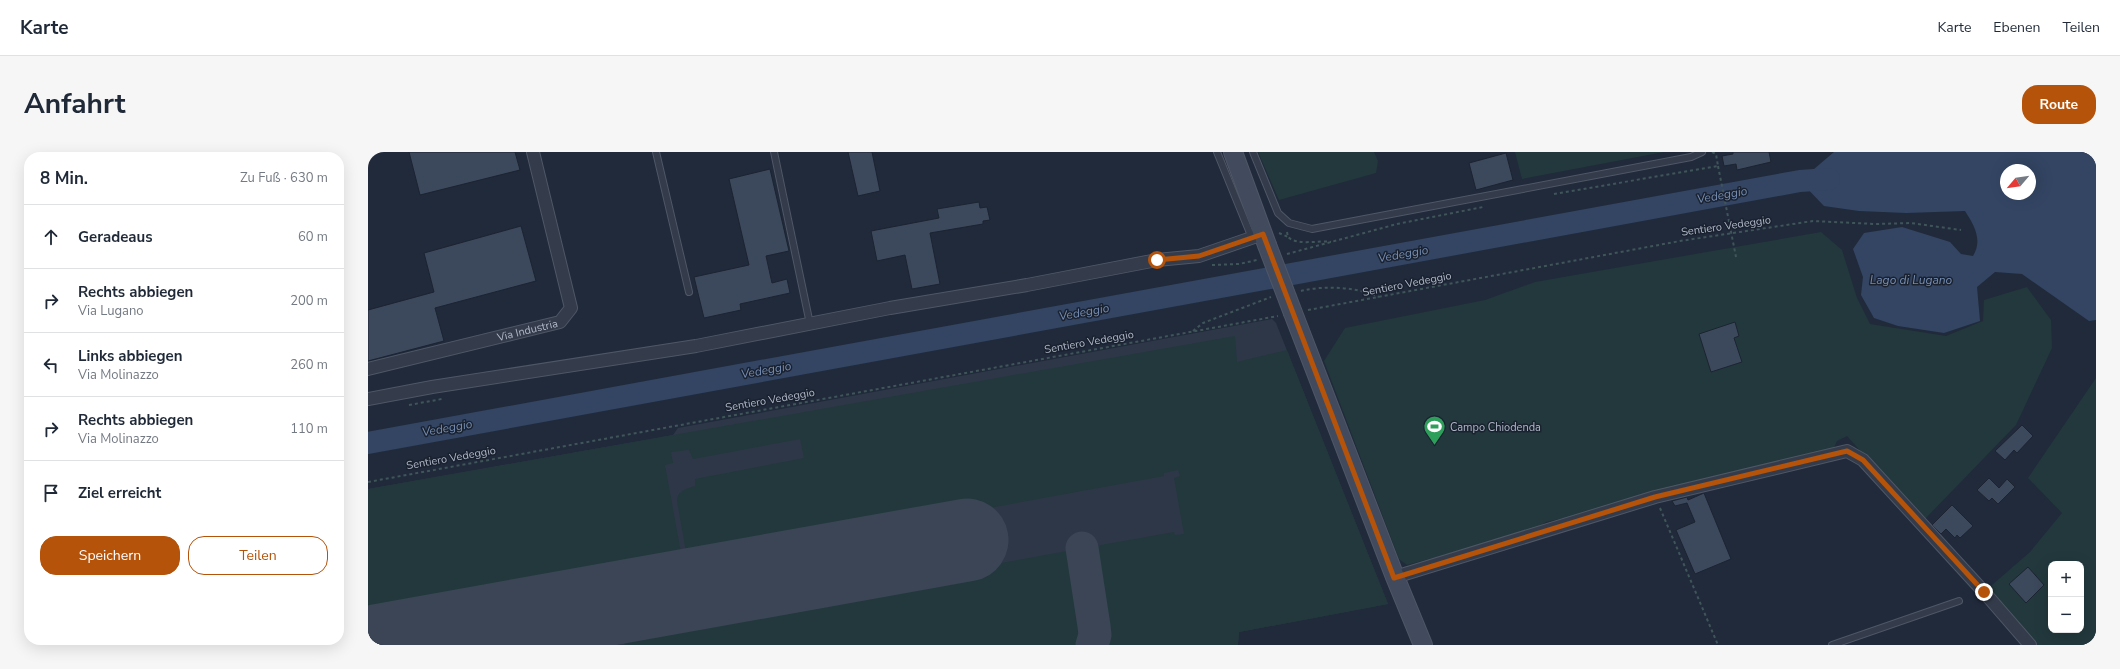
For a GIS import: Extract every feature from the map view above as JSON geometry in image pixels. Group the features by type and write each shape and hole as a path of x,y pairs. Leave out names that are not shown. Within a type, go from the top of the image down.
{"main road":[{"path":"1233,152 1261,244 1293,313 1394,578 1423,645"}],"street":[{"name":"Via Industria","path":"368,369 560,322 571,308 533,152"},
{"path":"368,399 432,386 696,346 890,308 1027,285 1157,260 1199,256 1261,244"},
{"path":"1394,578 1655,497 1847,451 1863,460 2030,645"}],"lane":[{"path":"656,152 689,292"},
{"path":"774,152 810,324"},
{"path":"1217,152 1261,244"},
{"path":"1253,152 1278,213 1288,223 1312,229 1691,157 1702,152"},
{"path":"1832,645 1959,601"}],"path":[{"path":"1712,152 1716,154 1730,233 1736,257"},
{"path":"1553,194 1718,166"},
{"path":"1284,255 1396,224 1491,206"},
{"name":"Sentiero Vedeggio","path":"368,482 1730,233 1813,221 1874,224 1911,223 1961,230"},
{"path":"1288,223 1287,232 1292,240 1332,242"},
{"path":"1209,265 1239,264 1261,244"},
{"path":"1655,497 1718,645"}],"shaded area":[{"path":"1272,319 1276,323 1388,604 1239,632 1238,645 368,645 368,489 673,435 678,428"}],"green space":[{"path":"1258,152 1374,152 1378,161 1376,173 1279,200"},
{"path":"1515,152 1664,152 1522,179"},
{"path":"1821,232 1842,250 1857,298 1870,324 1946,336 1983,321 1984,300 2027,287 2051,320 2052,348 2016,425 1923,521 1847,436 1837,441 1833,450 1566,519 1564,518 1546,522 1531,532 1407,565 1399,559 1324,361 1345,328 1485,300 1535,282"},
{"path":"1235,336 1237,362 1287,350 1388,604 1239,632 1238,645 624,645 635,634 654,625 1174,532 1175,535 1184,534 1174,478 1180,476 1178,470 1164,473 1164,476 688,563 677,501 679,494 686,489 695,486 695,479 804,458 800,439 693,459 689,450 671,452 673,463 665,465 683,564 368,620 368,489"},
{"path":"2096,378 2096,645 2030,645 1984,592 2030,552 2062,513 2028,478"}],"water":[{"name":"Lago di Lugano","path":"1834,152 2096,152 2096,320 2089,321 2022,274 1995,272 1977,287 1980,321 1944,333 1898,326 1874,318 1861,295 1863,277 1853,249 1864,233 1902,227 1950,242 1961,254 1973,256 1977,244 1974,227 1965,211 1906,213 1859,211 1824,206 1800,181"}],"building":[{"path":"409,152 515,152 520,170 420,195"},
{"path":"848,152 872,152 880,191 858,196"},
{"path":"1733,152 1769,152 1771,162 1737,170 1736,164 1724,166 1722,156 1733,154"},
{"path":"1506,153 1513,180 1476,190 1469,163"},
{"path":"770,169 789,251 766,256 772,283 787,279 790,293 740,304 741,310 704,318 694,277 749,265 729,179"},
{"path":"979,202 980,208 987,207 990,220 983,221 983,224 930,233 940,284 912,289 905,255 877,261 871,231 939,218 937,209"},
{"path":"521,226 536,281 435,308 444,341 368,361 368,310 434,292 424,253"},
{"path":"1735,322 1739,336 1734,338 1742,362 1711,372 1699,334"},
{"path":"2022,425 2033,436 2017,453 2014,450 2005,460 1995,451"},
{"path":"1989,478 1999,488 2007,479 2015,487 1998,504 1992,498 1989,501 1977,490"},
{"path":"1704,493 1731,559 1695,574 1676,530 1695,522 1687,503 1675,506 1672,501 1687,497 1688,500"},
{"path":"1952,505 1973,526 1960,538 1957,535 1955,538 1946,529 1941,534 1932,525"},
{"path":"2028,567 2044,585 2026,603 2009,584"}],"waterway":[{"name":"Vedeggio","path":"368,443 1800,181 1829,179"}],"taxiway":[{"path":"1082,548 1095,635 1092,645"},
{"path":"578,645 580,632 585,621 594,614 604,608 616,604 653,596"},
{"path":"502,623 534,619 554,622 563,626 570,634 576,645"}],"runway":[{"path":"381,645 967,540"}],"place":[{"name":"Campo Chiodenda","path":"1435,446"}],"route":[{"path":"1157,260 1199,256 1263,234 1394,578 1694,486 1814,460 1847,451 1863,460 1984,592"}]}
